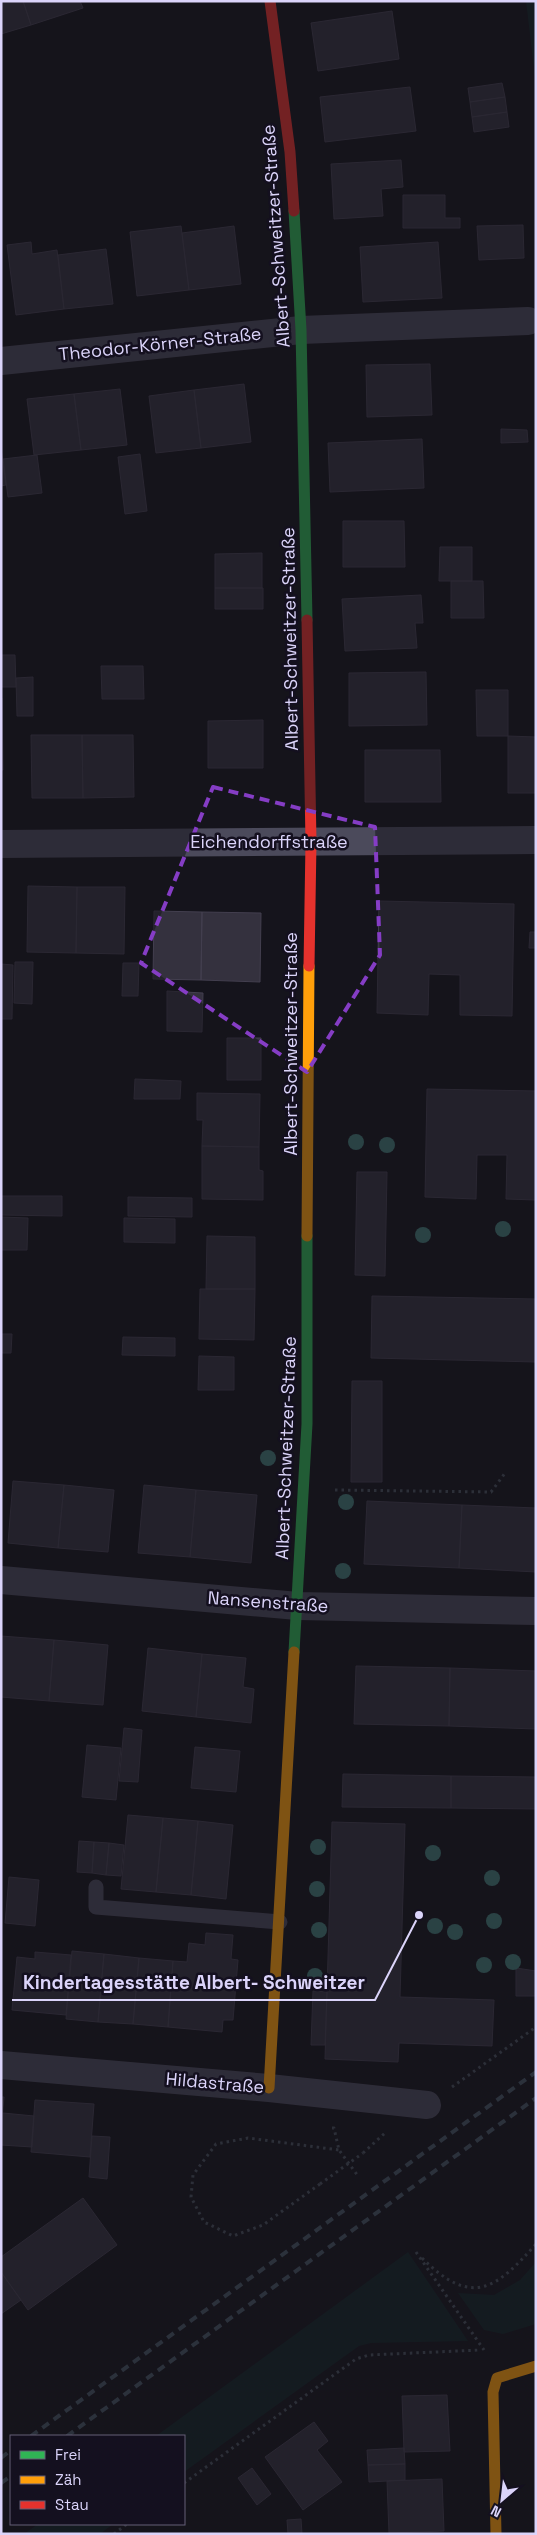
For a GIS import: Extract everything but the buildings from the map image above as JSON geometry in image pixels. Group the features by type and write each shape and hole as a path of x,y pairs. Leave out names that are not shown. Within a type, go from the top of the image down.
{"street":[{"name":"Albert-Schweitzer-Straße","path":"269,2088 308,1415 308,1033 311,842 301,330 290,152 270,1"},
{"name":"Theodor-Körner-Straße","path":"1,360 301,330 528,322"},
{"name":"Eichendorffstraße","path":"1,844 536,840"},
{"name":"Nansenstraße","path":"1,1580 298,1606 536,1610"},
{"name":"Hildastraße","path":"1,2065 269,2088 428,2105"},
{"path":"496,2534 493,2392 497,2378 536,2366"}],"lane":[{"path":"96,1887 96,1907 280,1922"}],"path":[{"path":"304,1489 491,1492 505,1473"},
{"path":"428,2105 536,2027"},
{"path":"334,2128 338,2150 358,2176"},
{"path":"338,2150 248,2138 216,2144 194,2175 191,2197 204,2222 233,2236 263,2225 363,2153"},
{"path":"185,2482 356,2360 369,2355 484,2350 416,2252 449,2280 474,2287 490,2285 503,2278 536,2244"},
{"path":"114,2534 126,2525"}],"highlighted area":[{"path":"213,787 375,827 380,955 307,1072 141,963"}],"shaded area":[{"path":"526,1 536,1 536,86"},
{"path":"408,2252 468,2341 371,2343 359,2346 185,2471 185,2435 157,2435"},
{"path":"536,2262 536,2324 503,2334 484,2330 458,2293 494,2295 520,2280"},
{"path":"37,2525 112,2525 100,2534 24,2534"}],"railway":[{"path":"32,2435 536,2072"},
{"path":"68,2435 536,2098"},
{"path":"1,2458 10,2451"},
{"path":"1,2483 10,2477"}],"traffic: fast":[{"path":"294,211 301,330 307,620"},
{"path":"294,1652 307,1424 307,1236"}],"traffic: slow":[{"path":"307,1236 309,966"},
{"path":"269,2088 294,1652"},
{"path":"496,2534 493,2392 497,2378 536,2366"}],"traffic: jam":[{"path":"270,1 290,152 294,211"},
{"path":"307,620 311,842 309,966"}],"place":[{"name":"Kindertagesstätte Albert- Schweitzer","path":"419,1915"}]}
